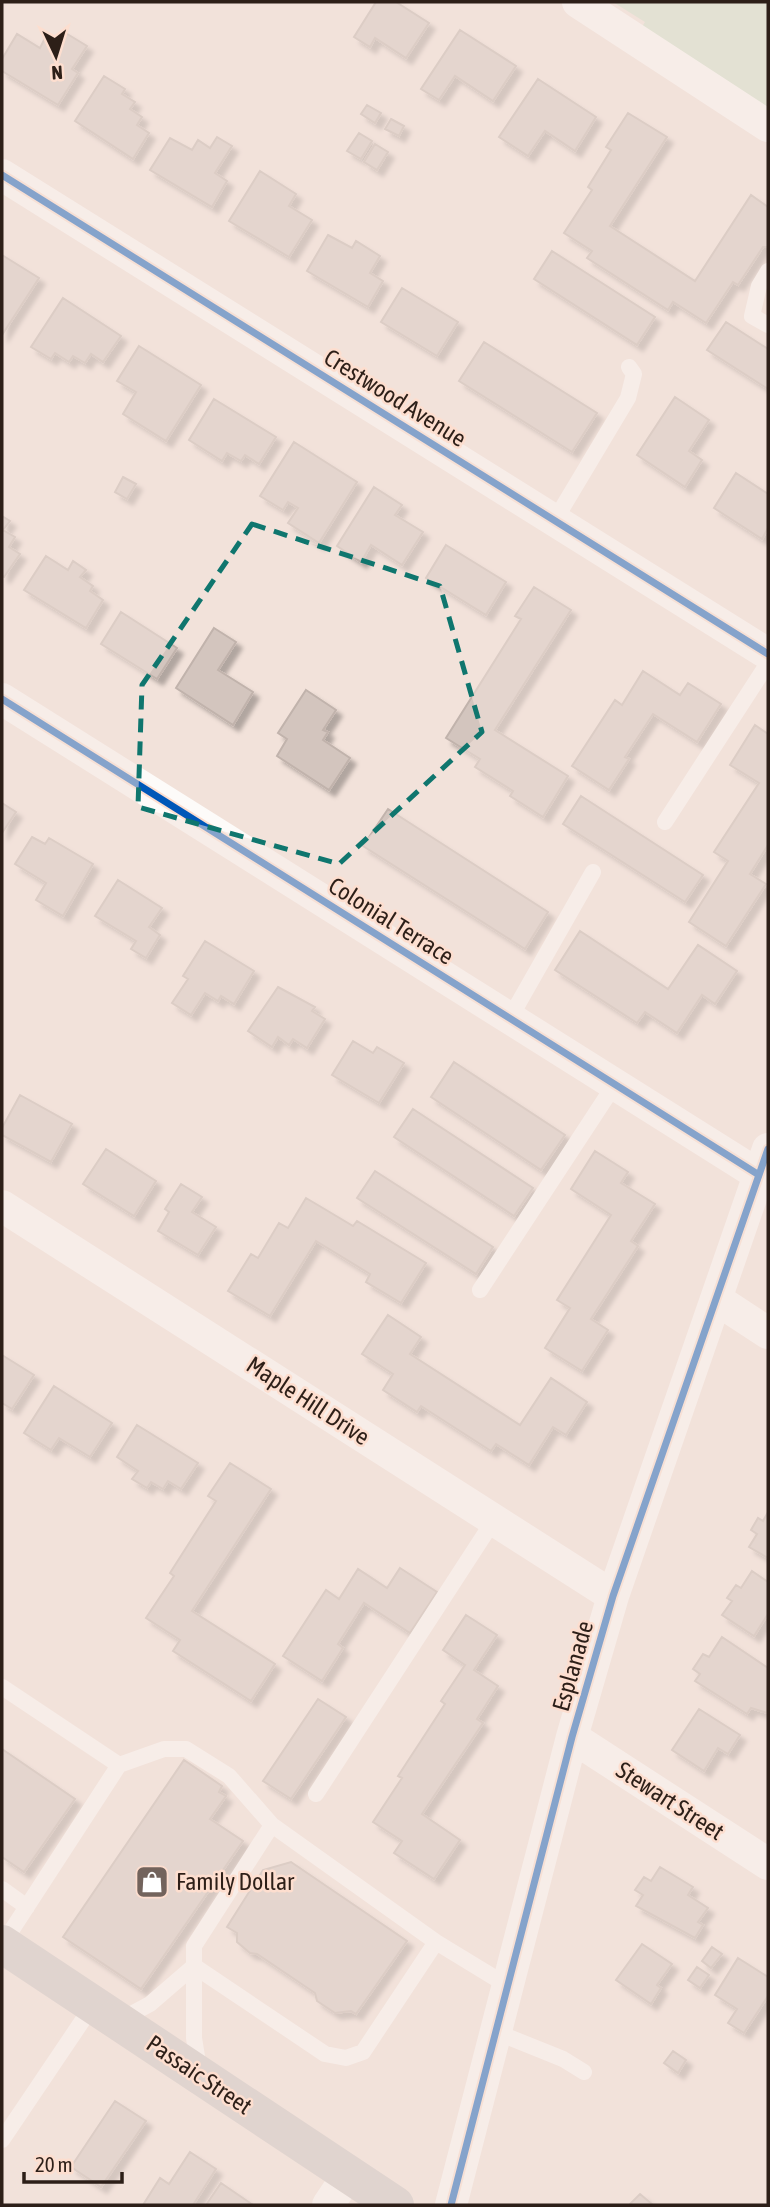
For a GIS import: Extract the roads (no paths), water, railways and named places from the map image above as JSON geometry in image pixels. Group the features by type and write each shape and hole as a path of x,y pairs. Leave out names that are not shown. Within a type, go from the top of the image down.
{"main road":[{"name":"Passaic Street","path":"2,1944 200,2075 338,2190 395,2205"}],"street":[{"path":"578,2 768,126"},
{"name":"Crestwood Avenue","path":"2,175 768,654"},
{"name":"Colonial Terrace","path":"2,699 615,1084 764,1162"},
{"name":"Esplanade","path":"451,2205 572,1737 613,1596 764,1162"},
{"name":"Maple Hill Drive","path":"2,1206 613,1596"},
{"path":"716,1299 768,1333"},
{"name":"Stewart Street","path":"572,1737 768,1864"}],"lane":[{"path":"768,271 759,286 752,316 768,326"},
{"path":"555,520 628,398 634,374 629,367"},
{"path":"665,822 768,663"},
{"path":"510,1018 593,872"},
{"path":"480,1290 615,1084"},
{"path":"316,1794 494,1520"},
{"path":"2,1686 119,1765"},
{"path":"2,1944 119,1765 164,1749 186,1749 229,1776 272,1825 436,1942 508,1986"},
{"path":"200,2075 194,2038 194,1946 272,1825"},
{"path":"2,1889 27,1907"},
{"path":"194,1966 325,2054 346,2058 363,2052 436,1942"},
{"path":"2,2140 106,2013 150,2004 194,1966"},
{"path":"496,2032 563,2059 584,2072"}],"place":[{"name":"Family Dollar","path":"152,1882"}]}
